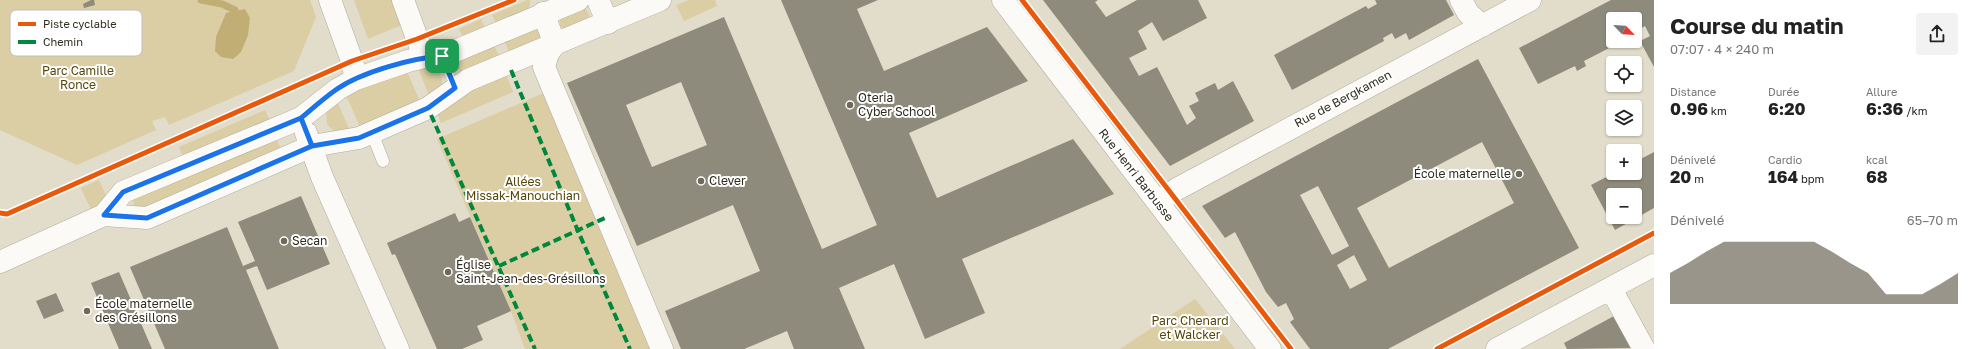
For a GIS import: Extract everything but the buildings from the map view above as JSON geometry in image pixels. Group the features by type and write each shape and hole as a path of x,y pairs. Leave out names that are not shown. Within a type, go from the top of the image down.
{"street":[{"path":"330,0 352,61 356,79"},
{"path":"403,0 433,57 455,88"},
{"path":"0,262 104,215 123,192 301,118 338,89 356,79 433,57 496,35 541,7 578,0"},
{"path":"598,0 608,23"},
{"path":"104,215 147,218 312,146 359,138 428,108 468,80 608,23 660,0"},
{"name":"Rue Henri Barbusse","path":"1003,0 1270,349"},
{"path":"1461,0 1468,13 1482,26"},
{"name":"Rue de Bergkamen","path":"1158,202 1177,189 1530,0"},
{"path":"541,7 555,44"},
{"path":"555,44 545,60 545,72 662,349"},
{"path":"301,118 322,177 398,349"},
{"path":"1497,349 1654,265"},
{"path":"1611,289 1644,349"}],"lane":[{"path":"372,132 384,161"}],"green space":[{"name":"Parc Camille Ronce","path":"0,0 310,0 316,17 294,71 169,125 165,117 152,121 156,130 77,165 0,130"},
{"path":"354,0 393,0 402,25 368,39"},
{"path":"530,0 530,6 524,14 519,18 498,27 492,15"},
{"path":"689,0 715,0 717,6 684,21 676,5"},
{"path":"580,7 587,11 589,18 564,29 560,25 560,18"},
{"path":"481,19 487,32 465,41 459,29"},
{"path":"536,26 545,37 510,54 504,40"},
{"path":"493,44 501,59 460,72 457,65 459,58"},
{"path":"431,65 440,74 442,82 438,91 431,100 417,66"},
{"path":"406,69 421,104 361,129 346,95"},
{"path":"505,72 513,92 441,123 437,113 455,98"},
{"name":"Allées Missak-Manouchian","path":"546,92 656,349 525,349 511,311 437,139"},
{"path":"336,99 351,133 337,134 327,124 326,110"},
{"path":"265,110 271,123 184,159 179,147"},
{"path":"275,136 282,151 142,210 137,209 134,206 133,199"},
{"path":"99,180 107,198 92,212 81,188"},
{"name":"Parc Chenard et Walcker","path":"1195,299 1235,349 1120,349"}],"shaded area":[{"path":"245,9 250,18 248,35 241,52 233,59 221,57 215,51 216,37 226,13"}],"waterway":[{"path":"201,0 222,4 235,10"}],"marked path":[{"path":"511,70 578,231 630,349"},
{"path":"431,115 535,349"},
{"path":"499,266 607,217"}],"cycle path":[{"path":"0,213 7,214 352,61 417,39 514,0"},
{"path":"1022,0 1291,349"},
{"path":"1437,349 1654,233"}],"place":[{"name":"Oteria Cyber School","path":"850,105"},
{"name":"École maternelle","path":"1519,174"},
{"name":"Clever","path":"701,181"},
{"name":"Secan","path":"284,241"},
{"name":"Église Saint-Jean-des-Grésillons","path":"448,272"},
{"name":"École maternelle des Grésillons","path":"87,311"}],"route":[{"path":"442,56 424,57 408,61 356,79 338,89 301,118 312,146 147,218 104,215 123,192 301,118 312,146 359,138 428,108 444,98 455,88 442,56"}]}
